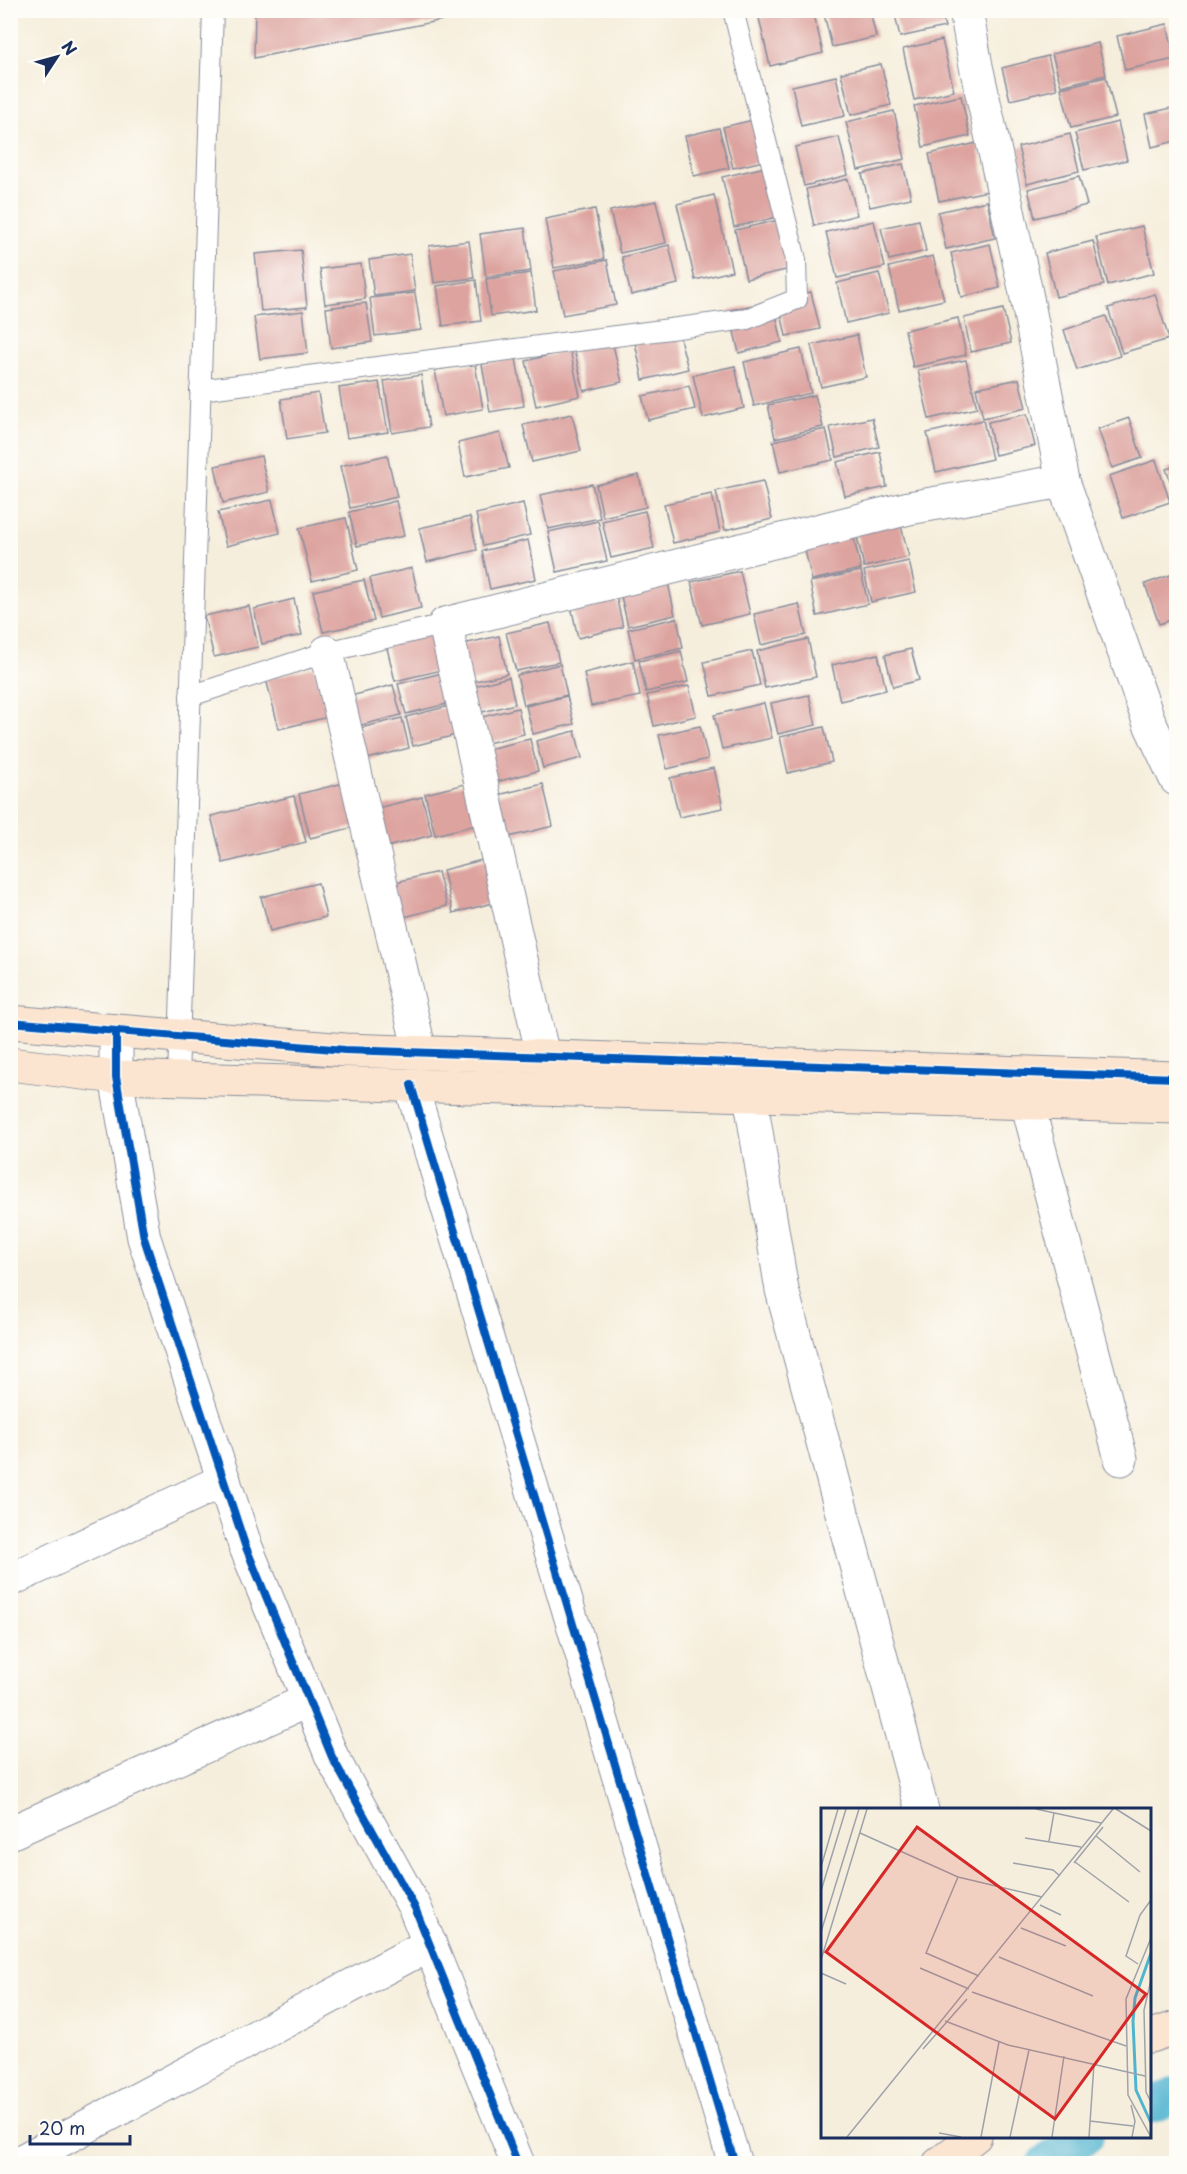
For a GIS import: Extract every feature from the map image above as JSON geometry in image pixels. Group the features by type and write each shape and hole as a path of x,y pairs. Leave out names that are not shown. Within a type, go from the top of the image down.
{"street":[{"path":"966,10 1063,481 1150,724 1176,779"},
{"path":"543,1056 445,624 909,508 1063,481"},
{"path":"327,652 420,1052"},
{"path":"10,1022 345,1050 1176,1078"},
{"path":"116,1031 116,1077 144,1238 245,1545 332,1757 415,1908 519,2163"},
{"path":"10,1064 116,1077 1176,1107"},
{"path":"411,1084 735,2163"},
{"path":"750,1095 782,1290 922,1808"},
{"path":"1027,1102 1120,1459"},
{"path":"10,1580 224,1480"},
{"path":"10,1833 309,1700"},
{"path":"16,2163 429,1944"},
{"path":"1151,2035 1176,2028"},
{"path":"939,2163 972,2138"}],"lane":[{"path":"177,1078 213,10"},
{"path":"200,390 747,319 798,299 796,260 733,10"},
{"path":"190,696 327,652 445,624"}],"building":[{"path":"255,10 483,10 483,12 254,58"},
{"path":"791,10 813,10 823,53 770,66 759,18"},
{"path":"823,10 870,10 876,37 832,47"},
{"path":"894,10 941,10 945,27 900,37"},
{"path":"1167,24 1175,59 1125,70 1117,36"},
{"path":"942,40 954,91 914,100 903,49"},
{"path":"1098,43 1106,75 1061,86 1052,54"},
{"path":"1048,56 1057,89 1010,100 1002,68"},
{"path":"881,64 891,105 851,115 841,73"},
{"path":"836,76 845,116 801,126 792,86"},
{"path":"1106,77 1116,117 1071,128 1061,88"},
{"path":"961,96 970,136 923,147 914,106"},
{"path":"1176,107 1176,141 1152,147 1145,114"},
{"path":"894,111 905,159 858,170 846,122"},
{"path":"758,119 768,160 733,168 723,127"},
{"path":"1118,122 1127,160 1084,170 1075,133"},
{"path":"719,128 729,168 694,176 685,136"},
{"path":"1070,134 1079,171 1027,184 1018,147"},
{"path":"839,137 848,175 804,186 795,147"},
{"path":"977,143 988,191 939,201 929,154"},
{"path":"903,164 911,198 870,207 862,174"},
{"path":"770,166 782,216 734,227 722,177"},
{"path":"1079,176 1087,205 1035,218 1028,189"},
{"path":"848,179 857,215 814,226 806,189"},
{"path":"714,195 732,271 695,280 677,204"},
{"path":"656,201 666,243 620,253 610,211"},
{"path":"987,201 995,238 946,249 938,212"},
{"path":"595,209 604,259 554,268 545,219"},
{"path":"783,219 795,268 746,279 735,230"},
{"path":"919,220 926,251 889,260 881,228"},
{"path":"874,221 885,267 837,278 826,232"},
{"path":"1142,226 1154,273 1108,285 1096,237"},
{"path":"525,228 531,271 486,277 480,234"},
{"path":"469,241 474,278 434,283 429,246"},
{"path":"1093,241 1104,285 1056,297 1045,253"},
{"path":"990,244 1000,288 961,297 951,253"},
{"path":"669,245 678,284 631,295 622,257"},
{"path":"301,250 307,307 261,311 255,254"},
{"path":"410,254 415,291 374,296 369,260"},
{"path":"933,256 944,300 899,310 889,267"},
{"path":"607,260 616,305 563,315 554,271"},
{"path":"361,264 365,299 325,304 320,269"},
{"path":"531,273 536,310 491,316 486,279"},
{"path":"879,273 889,313 846,323 837,283"},
{"path":"476,280 481,321 443,326 437,286"},
{"path":"811,292 820,329 786,336 778,300"},
{"path":"415,293 421,330 375,336 370,298"},
{"path":"1155,294 1169,339 1122,353 1108,308"},
{"path":"773,301 782,342 739,353 729,310"},
{"path":"366,303 372,342 331,348 326,308"},
{"path":"1003,309 1011,343 971,352 964,318"},
{"path":"303,311 308,353 260,359 254,317"},
{"path":"1106,316 1120,356 1077,370 1064,330"},
{"path":"958,318 966,355 913,367 905,330"},
{"path":"676,323 688,369 643,380 633,333"},
{"path":"857,335 866,377 821,387 811,345"},
{"path":"612,341 622,382 584,391 574,349"},
{"path":"801,349 811,393 754,406 744,362"},
{"path":"570,350 580,396 536,406 526,361"},
{"path":"516,358 524,406 490,412 482,364"},
{"path":"966,360 977,408 929,419 918,370"},
{"path":"475,364 483,409 443,416 435,370"},
{"path":"735,366 744,408 703,418 693,375"},
{"path":"421,375 429,427 392,433 384,381"},
{"path":"1019,379 1026,408 983,418 976,388"},
{"path":"379,382 388,432 347,438 339,388"},
{"path":"689,386 695,409 648,420 642,396"},
{"path":"318,393 325,433 287,439 281,399"},
{"path":"815,395 823,427 775,438 768,405"},
{"path":"572,414 581,451 532,462 523,425"},
{"path":"1027,414 1035,446 995,455 988,422"},
{"path":"872,418 879,447 837,457 830,427"},
{"path":"1129,418 1142,458 1112,468 1098,429"},
{"path":"983,420 992,459 936,472 927,433"},
{"path":"826,429 833,460 780,472 773,441"},
{"path":"500,433 509,468 465,477 458,443"},
{"path":"880,452 887,487 845,496 837,462"},
{"path":"387,455 397,497 350,508 340,466"},
{"path":"261,456 269,492 223,503 215,466"},
{"path":"1156,460 1170,502 1123,518 1109,476"},
{"path":"1176,466 1176,497 1166,469"},
{"path":"639,475 646,507 603,517 596,485"},
{"path":"763,481 772,519 725,530 716,491"},
{"path":"592,484 600,518 548,529 540,495"},
{"path":"712,494 720,532 673,543 664,504"},
{"path":"272,500 280,533 226,546 218,512"},
{"path":"396,501 404,536 357,546 349,512"},
{"path":"523,503 530,535 483,546 476,514"},
{"path":"645,511 654,548 611,558 602,521"},
{"path":"470,517 477,550 427,562 419,528"},
{"path":"346,518 358,570 312,581 299,528"},
{"path":"598,521 607,561 557,572 548,532"},
{"path":"900,522 909,557 864,567 856,532"},
{"path":"852,530 861,569 812,580 803,542"},
{"path":"528,540 536,579 490,589 482,551"},
{"path":"909,561 916,592 871,602 864,571"},
{"path":"412,568 421,608 379,618 370,578"},
{"path":"740,571 750,614 702,625 691,582"},
{"path":"861,571 868,604 817,616 810,582"},
{"path":"1176,573 1176,618 1159,624 1145,584"},
{"path":"667,578 675,615 628,626 619,588"},
{"path":"364,580 374,621 323,632 313,591"},
{"path":"615,591 623,627 578,638 570,601"},
{"path":"294,599 302,635 262,644 254,609"},
{"path":"799,604 806,635 761,645 754,614"},
{"path":"249,606 258,647 214,657 204,616"},
{"path":"677,618 683,648 635,659 628,629"},
{"path":"550,623 559,662 516,671 506,633"},
{"path":"433,632 442,670 395,681 386,644"},
{"path":"499,636 507,674 462,684 454,646"},
{"path":"808,639 816,677 765,688 757,651"},
{"path":"911,649 919,680 893,687 885,655"},
{"path":"681,651 688,682 646,692 639,661"},
{"path":"752,651 760,685 712,696 704,662"},
{"path":"878,654 886,690 840,701 832,665"},
{"path":"633,661 640,696 591,706 584,673"},
{"path":"560,664 567,695 524,705 517,675"},
{"path":"315,667 328,717 279,729 266,679"},
{"path":"442,673 451,703 406,714 398,684"},
{"path":"509,677 515,704 470,715 463,689"},
{"path":"393,685 401,715 354,727 347,697"},
{"path":"689,686 696,716 654,726 647,695"},
{"path":"809,695 816,725 778,734 771,703"},
{"path":"567,696 574,724 533,734 526,706"},
{"path":"764,703 772,738 722,749 714,715"},
{"path":"449,706 456,735 413,746 406,717"},
{"path":"518,708 524,734 480,745 474,719"},
{"path":"402,718 409,748 360,761 352,730"},
{"path":"700,726 708,759 667,769 659,735"},
{"path":"824,727 832,762 788,773 780,737"},
{"path":"575,731 582,758 543,768 536,741"},
{"path":"530,739 538,771 488,784 480,751"},
{"path":"714,768 723,808 679,817 670,778"},
{"path":"348,782 359,826 310,838 299,794"},
{"path":"469,783 480,824 435,835 425,794"},
{"path":"543,784 553,826 505,838 494,796"},
{"path":"294,796 306,842 223,863 211,816"},
{"path":"422,797 432,835 383,848 373,809"},
{"path":"490,858 501,901 453,913 443,870"},
{"path":"438,872 447,906 400,918 392,883"},
{"path":"318,883 326,917 270,931 261,897"}],"waterway":[{"path":"1151,2106 1176,2095"},
{"path":"1044,2164 1083,2138"}],"cycle path":[{"path":"10,1022 345,1050 1176,1078"},
{"path":"116,1031 116,1077 144,1238 245,1545 332,1757 415,1908 518,2164"},
{"path":"411,1085 735,2164"}]}
